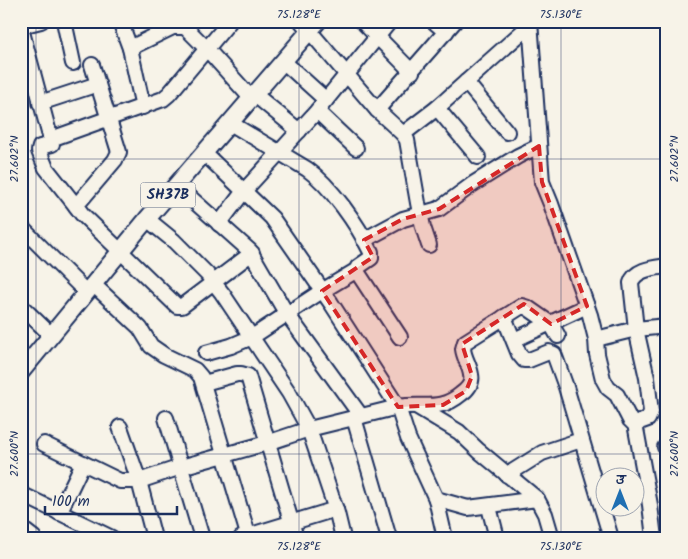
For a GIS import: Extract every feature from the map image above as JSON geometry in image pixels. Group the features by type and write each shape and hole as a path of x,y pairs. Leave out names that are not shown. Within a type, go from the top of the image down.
{"main road":[{"name":"SH37B","path":"21,372 147,219 283,61 310,24"}],"street":[{"path":"41,21 21,27 52,144 39,149 46,168 82,214 177,306 182,306 252,253"},
{"path":"64,21 74,62"},
{"path":"120,21 130,48 143,107"},
{"path":"51,139 163,99 230,21"},
{"path":"362,21 412,72"},
{"path":"220,224 244,191 321,106 390,21"},
{"path":"377,110 450,27 434,21"},
{"path":"403,134 437,108 530,23"},
{"path":"530,23 542,182 587,306 596,338 597,354 603,379 608,388 617,394 630,420 636,426 654,538"},
{"path":"130,48 180,24 252,96 299,131"},
{"path":"310,24 347,74 377,110 403,134 409,147 420,215 429,245"},
{"path":"283,61 356,148"},
{"path":"76,206 118,156 118,149 92,65"},
{"path":"466,82 507,132"},
{"path":"40,103 98,84"},
{"path":"437,108 478,157"},
{"path":"206,353 231,346 252,337 357,270 371,255 347,213 324,182 230,123"},
{"path":"364,240 403,219 439,209 473,184 518,156 539,146"},
{"path":"204,154 272,218 398,407 408,438 436,499 444,538"},
{"path":"176,185 252,253 288,314 358,417 389,538"},
{"path":"147,219 174,241 213,282 289,393 309,429 336,509 343,538"},
{"path":"21,227 90,288 136,324 151,346 164,355 195,370 201,377 225,455 246,537 336,509"},
{"path":"636,426 637,423 648,419 651,412 647,378 636,329 631,289 633,277 646,270 667,266"},
{"path":"357,270 400,338"},
{"path":"21,306 51,335"},
{"path":"44,444 120,480 139,481 309,429 398,407 431,407 443,405 454,400 466,391 471,383 472,376 463,352 463,346 466,342 519,307 525,306 554,330"},
{"path":"514,340 554,330 587,306"},
{"path":"504,317 519,354 524,360 529,360 549,352 554,354 566,387 611,538"},
{"path":"596,338 636,329 667,326"},
{"path":"204,384 237,374 248,376 296,538"},
{"path":"415,406 459,432 537,499 545,514 552,538"},
{"path":"166,418 202,538"},
{"path":"120,427 139,481 154,538"},
{"path":"507,475 542,453 581,440"},
{"path":"59,512 83,463"},
{"path":"21,494 111,538"},
{"path":"436,499 468,508 489,507 537,499"},
{"path":"489,507 497,538"},
{"path":"21,528 34,538"}],"highlighted area":[{"path":"539,146 542,182 587,306 551,324 524,304 462,344 472,376 466,391 443,405 398,407 322,291 373,257 364,240 403,219 439,209"}]}
